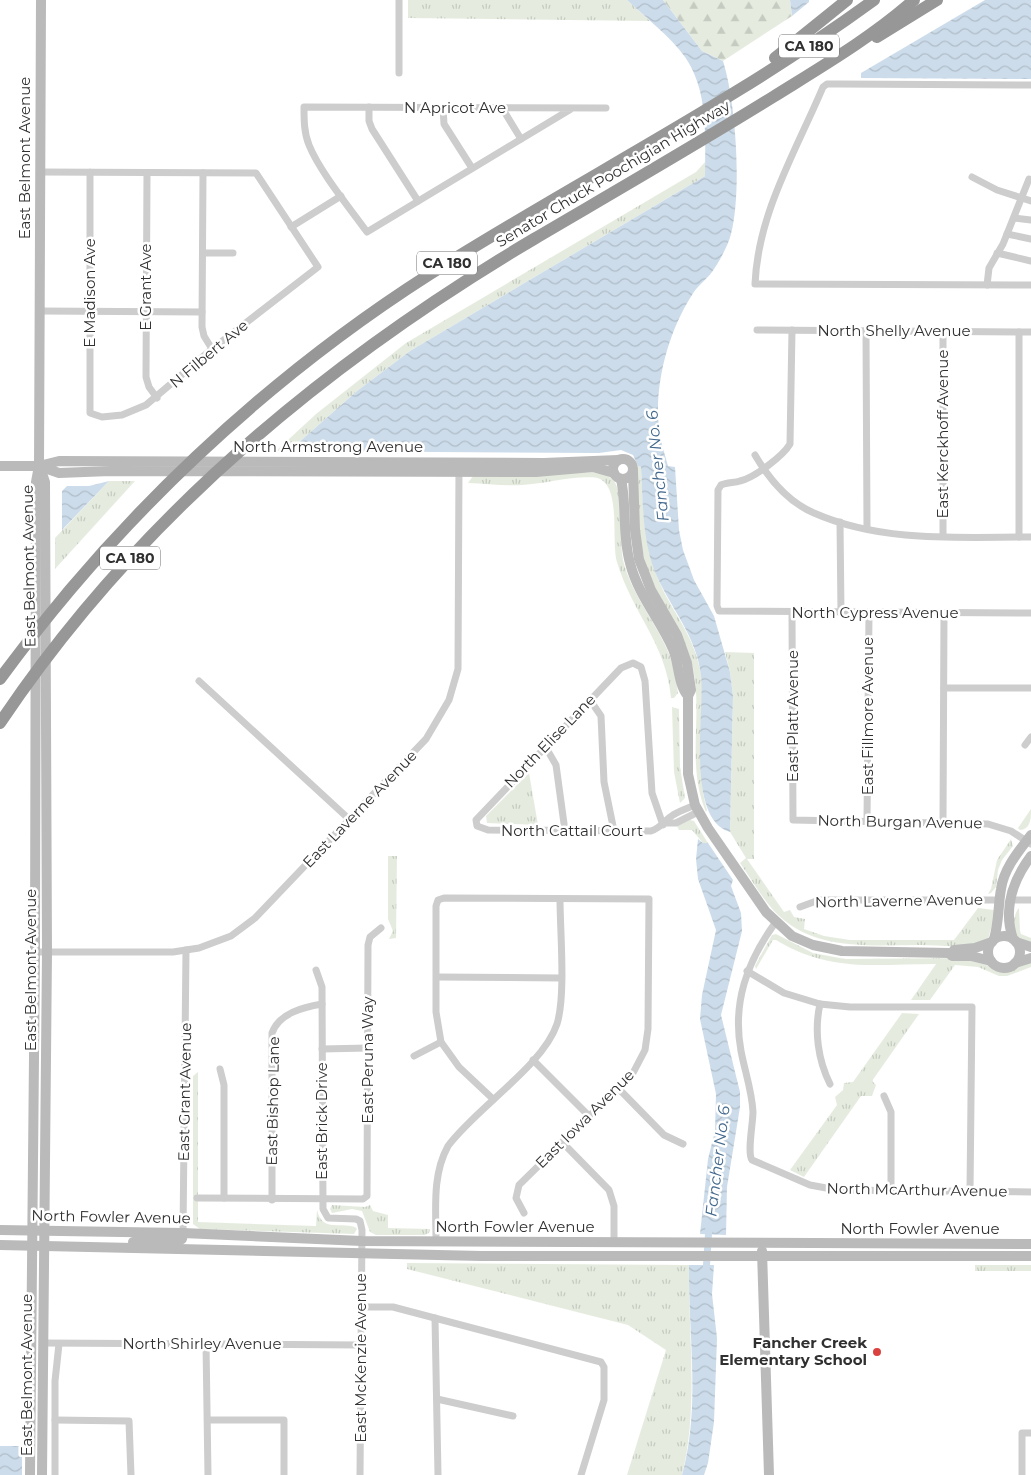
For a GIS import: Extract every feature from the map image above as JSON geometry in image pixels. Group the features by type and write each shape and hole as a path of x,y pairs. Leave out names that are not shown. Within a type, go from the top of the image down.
{"highway":[{"path":"742,88 753,72 796,42 847,0"},
{"name":"Senator Chuck Poochigian Highway","path":"0,679 71,588 156,497 219,436 312,358 396,297 482,242 742,88 816,41 874,0"},
{"name":"Senator Chuck Poochigian Highway","path":"0,723 73,626 138,549 194,494 259,435 359,353 425,307 532,240 696,144 846,52 914,0"},
{"path":"846,52 901,24 937,0"}],"main road":[{"name":"East Belmont Avenue","path":"30,1475 41,0"},
{"path":"688,696 683,690 674,651 644,598 630,566 614,464 618,460 628,459 633,464 635,530 639,559 651,590 682,647 690,678 692,690 688,696 688,774 696,808 775,923 792,936 829,949 853,952 949,953 952,956 964,956 991,961 997,966 1004,968 1031,958"},
{"name":"North Armstrong Avenue","path":"0,466 39,466 59,473 459,467 618,460"},
{"name":"East Belmont Avenue","path":"39,466 44,482 47,952 42,1475"},
{"name":"North Armstrong Avenue","path":"459,467 536,472 593,467 617,476"},
{"path":"617,476 630,477 633,472"},
{"path":"1015,963 1019,955 1005,900 1006,871 1030,840"},
{"path":"991,961 988,951 1005,900 1031,856"},
{"path":"949,953 952,950 975,948 1006,936 1031,947"},
{"name":"North Fowler Avenue","path":"0,1230 183,1233 362,1241 1031,1244"},
{"path":"113,1247 130,1242 178,1241 182,1239 183,1233"},
{"path":"542,1256 565,1249 607,1250 612,1247 614,1242"},
{"path":"762,1244 769,1475"},
{"name":"North Fowler Avenue","path":"0,1245 362,1254 542,1256 1031,1256"}],"street":[{"path":"399,0 399,73"},
{"path":"1031,85 827,84 823,87 782,175 760,244 755,284 1031,285"},
{"name":"N Apricot Ave","path":"341,196 309,145 304,126 304,107 606,108"},
{"path":"369,107 369,121 372,129 418,201"},
{"path":"442,108 444,124 472,168"},
{"path":"502,108 521,139"},
{"path":"40,172 256,173 291,227 341,196 366,232 571,109"},
{"name":"E Madison Ave","path":"90,172 90,413"},
{"name":"E Grant Ave","path":"147,173 146,377 149,387 157,398"},
{"path":"203,173 202,312 204,336 212,349"},
{"path":"972,177 997,190 1031,201"},
{"path":"987,284 989,268 1007,234 1029,179"},
{"path":"1014,218 1031,220"},
{"name":"N Filbert Ave","path":"90,413 102,417 122,415 157,398 212,349 318,267 291,227"},
{"path":"1007,234 1031,239"},
{"path":"203,253 233,253"},
{"path":"997,253 1031,261"},
{"path":"40,310 202,312"},
{"name":"North Shelly Avenue","path":"757,330 1031,332"},
{"path":"763,468 783,454 790,444 792,330"},
{"path":"866,331 867,528"},
{"name":"East Kerckhoff Avenue","path":"943,331 943,536"},
{"path":"1019,332 1019,537"},
{"path":"755,455 763,468 789,497 813,513 840,522 908,536 1031,537"},
{"name":"East Laverne Avenue","path":"35,952 173,952 199,948 230,936 256,918 426,739 444,711 455,683 459,655 459,467"},
{"name":"North Cypress Avenue","path":"763,468 740,481 721,485 718,490 717,606 720,611 792,613 1031,612"},
{"path":"840,522 841,612"},
{"name":"East Fillmore Avenue","path":"867,820 869,612"},
{"name":"East Platt Avenue","path":"792,613 793,820"},
{"path":"943,822 944,613"},
{"name":"North Elise Lane","path":"477,826 479,815 545,746 621,668 633,663 641,667 645,681 652,793 665,824"},
{"path":"199,681 350,820"},
{"path":"944,688 1031,688"},
{"path":"590,700 601,716 604,782 614,831"},
{"path":"1025,745 1031,737"},
{"path":"545,746 556,765 565,831"},
{"name":"North Cattail Court","path":"477,826 488,830 651,831 665,824 673,815 696,808"},
{"name":"North Burgan Avenue","path":"793,820 943,822 1000,826 1030,840"},
{"path":"436,1241 436,1183 442,1157 455,1136 493,1099 533,1060 544,1048 557,1024 560,1012 561,978 560,899 444,898 438,900 436,906 436,1012 441,1042 459,1066 493,1099"},
{"name":"East Iowa Avenue","path":"524,1213 516,1198 519,1185 618,1088 640,1062 647,1038 649,899 560,899"},
{"name":"North Laverne Avenue","path":"800,906 819,900 1031,900"},
{"path":"775,923 753,956 747,971 784,993 820,1004 850,1007 972,1007 970,1191"},
{"name":"East Peruna Way","path":"322,1200 363,1199 367,1196 368,945 370,937 380,928"},
{"name":"East Grant Avenue","path":"183,1233 186,950"},
{"name":"East Brick Drive","path":"316,970 322,987 322,1200 324,1215 328,1218 351,1218 360,1221 362,1241"},
{"name":"North McArthur Avenue","path":"747,971 742,986 738,1022 742,1054 752,1096 753,1128 750,1158 800,1181 824,1189 1031,1192"},
{"path":"437,978 561,978"},
{"name":"East Bishop Lane","path":"272,1200 272,1033 275,1027 289,1014 322,1004"},
{"path":"820,1004 817,1026 818,1045 822,1066 830,1084"},
{"path":"414,1056 441,1042"},
{"path":"322,1048 368,1048"},
{"path":"533,1060 589,1116"},
{"path":"220,1069 224,1085 224,1198"},
{"path":"618,1088 664,1135 683,1144"},
{"path":"884,1096 890,1112 891,1191"},
{"path":"562,1142 609,1190 614,1206 614,1242"},
{"path":"197,1198 322,1200"},
{"name":"East McKenzie Avenue","path":"360,1475 362,1241"},
{"path":"361,1307 393,1308 601,1362 604,1366 604,1400 581,1475"},
{"path":"435,1318 438,1475"},
{"name":"North Shirley Avenue","path":"43,1343 360,1345"},
{"name":"East Belmont Avenue","path":"54,1475 55,1381 59,1344"},
{"path":"206,1344 208,1475"},
{"path":"437,1399 513,1416"},
{"path":"55,1420 129,1422 131,1475"},
{"path":"208,1420 284,1420 284,1475"},
{"path":"1022,1475 1022,1433 1031,1433"}],"green space":[{"path":"408,0 627,0 650,21 408,18"},
{"path":"663,0 790,0 792,16 723,61 702,51"},
{"path":"705,162 705,176 410,351 357,391 289,451 276,451 316,414 406,343 696,172"},
{"path":"638,466 641,467 644,519 655,571 660,585 687,633 698,659 703,692 701,760 706,812 697,776 696,686 693,668 686,646 654,586 644,558 638,512"},
{"path":"598,472 611,478 617,487 623,560 631,583 669,654 678,693 674,698 671,698 668,678 656,644 631,597 617,562 613,504 607,485 600,479 591,477 517,485 468,483 473,476"},
{"path":"109,481 135,481 55,569 55,538"},
{"path":"725,652 754,653 754,859 747,859 784,912 790,910 794,917 805,919 804,929 824,936 850,940 954,940 978,908 994,910 995,915 988,939 964,946 861,945 842,943 823,940 805,933 788,924 773,910 740,863 746,858 730,832 733,696"},
{"path":"672,707 679,709 680,767 685,798 680,803 674,772"},
{"path":"529,773 538,825 487,823 486,816"},
{"path":"1031,809 1028,825 1020,830 1018,828"},
{"path":"690,820 694,821 708,843 703,843 692,830 679,830 677,826"},
{"path":"1011,839 1013,846 1002,860 998,870 996,887 988,894 991,889 997,860"},
{"path":"388,856 397,856 396,938 389,939 393,931 388,919"},
{"path":"1019,908 1021,934 1031,938 1031,944 1016,936 1014,919"},
{"path":"776,934 813,953 845,959 962,958 1007,971 1031,961 1031,967 1007,976 999,976 978,967 955,965 930,1000 911,1000 936,964 873,965 835,962 815,958 773,940 756,969 755,966 772,935"},
{"path":"902,1013 919,1014 872,1081 876,1085 872,1096 861,1096 804,1177 790,1170 837,1105 835,1097 843,1090 844,1083 853,1082"},
{"path":"198,1072 198,1222 316,1226 317,1210 319,1217 327,1224 355,1227 357,1229 354,1234 200,1229 193,1224 193,1076"},
{"path":"332,1205 365,1207 370,1205 373,1211 388,1215 388,1228 430,1229 429,1233 425,1235 376,1235 370,1232 362,1211 352,1209 332,1213 330,1209"},
{"path":"407,1263 689,1265 692,1370 690,1423 682,1475 627,1475 666,1350 628,1325 407,1269"},
{"path":"975,1265 1031,1265 1031,1271 975,1271"}],"water":[{"path":"627,0 663,0 702,51 723,61 728,78 734,123 737,172 731,234 718,264 694,292 676,325 661,377 658,412 660,438 668,466 675,467 679,530 683,550 694,580 714,616 730,672 733,696 730,832 716,823 707,807 702,786 700,763 701,676 689,635 661,585 651,559 644,520 641,467 638,466 633,455 621,450 599,453 289,451 357,391 410,351 705,176 704,115 702,100 693,71 685,57 672,42"},
{"path":"790,0 809,0 809,2 792,16"},
{"path":"985,0 1031,0 1031,79 861,78 861,73"},
{"path":"109,481 62,530 62,491 67,486 89,486"},
{"path":"698,839 703,843 708,843 733,880 731,886 741,913 742,931 721,1015 740,1092 740,1107 727,1187 726,1235 700,1234 708,1159 715,1131 716,1094 700,1019 702,995 716,930 698,879 696,859"},
{"path":"689,1265 714,1265 712,1294 717,1338 714,1422 708,1463 704,1475 682,1475 688,1449 692,1397"},
{"path":"0,1446 22,1446 22,1475 0,1475"}],"waterway":[{"name":"Fancher No. 6","path":"706,1273 709,1226"}],"place":[{"name":"Fancher Creek Elementary School","path":"877,1352"}]}
